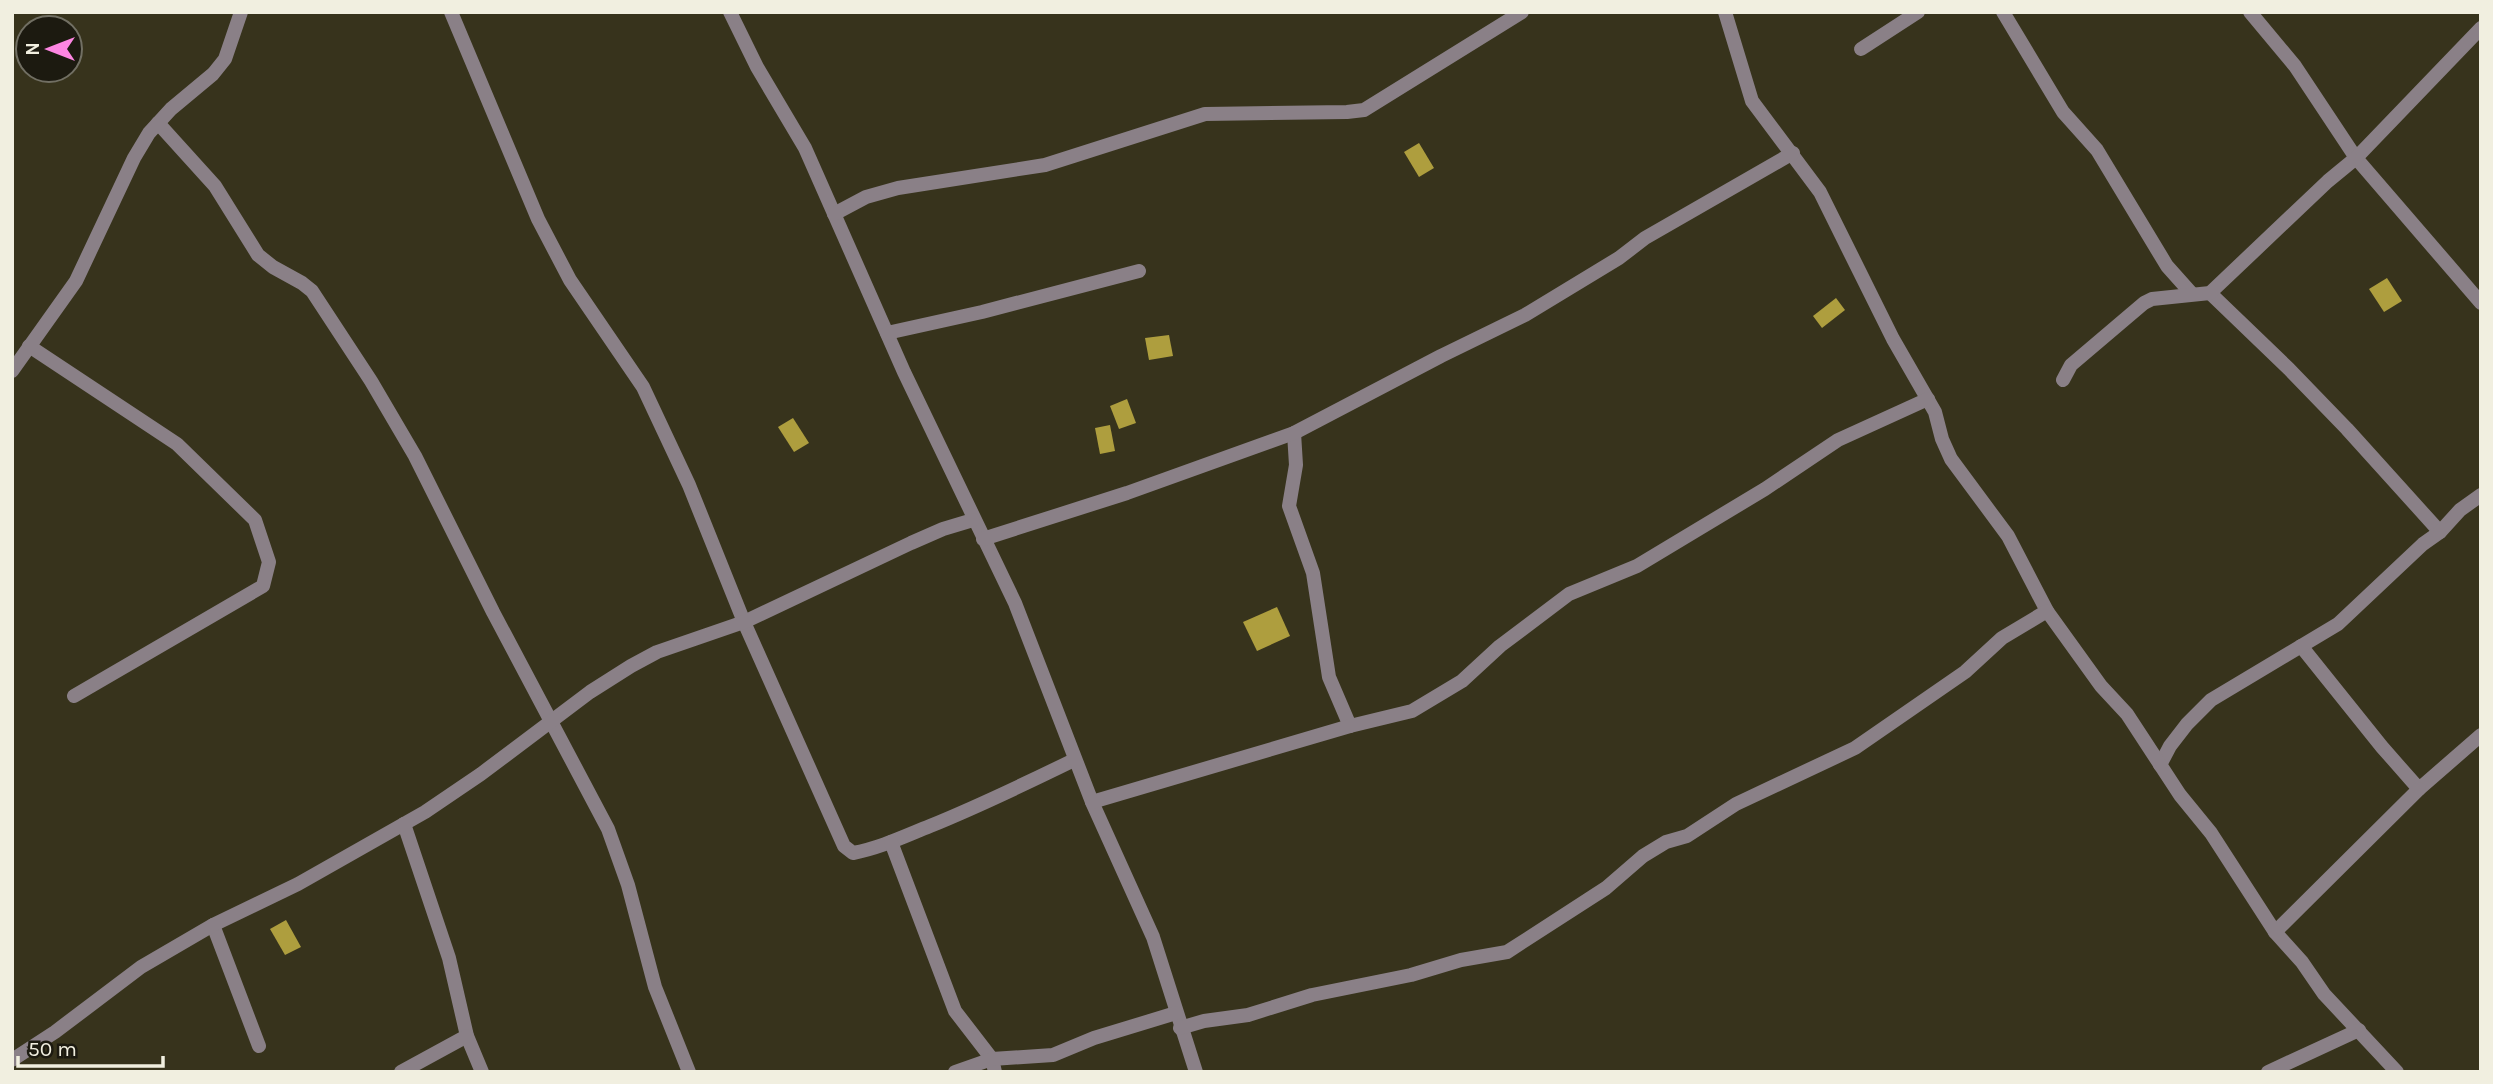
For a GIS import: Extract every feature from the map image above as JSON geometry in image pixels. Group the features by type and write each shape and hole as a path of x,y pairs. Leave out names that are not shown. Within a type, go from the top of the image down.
{"street":[{"path":"12,371 76,281 134,158 170,109 213,74 225,59 241,12"},
{"path":"451,12 538,219 570,280 643,387 689,485 744,622 844,846 853,853 891,842 962,813 1074,760"},
{"path":"730,12 757,67 805,148 973,520 1015,603 1091,802 1153,937 1196,1072"},
{"path":"834,214 866,197 898,188 1045,165 1205,114 1364,110 1522,12"},
{"path":"1724,12 1752,101 1820,192 1882,317 1935,412 1951,459 2012,542 2047,611 2101,686 2127,714 2180,795 2211,833 2275,932 2302,962 2324,994 2397,1072"},
{"path":"1861,49 1919,12"},
{"path":"2003,12 2063,111 2097,150 2167,266 2192,294"},
{"path":"2250,12 2295,66 2356,158 2481,303"},
{"path":"2063,380 2071,365 2144,303 2210,293 2328,181 2356,158 2481,28"},
{"path":"158,123 215,186 258,255 312,290 371,381 415,456 493,612 608,829 628,885 655,987 689,1072"},
{"path":"983,539 1127,493 1294,433 1525,315 1619,258 1645,237 1793,153"},
{"path":"887,333 982,312 1139,271"},
{"path":"2210,293 2347,429 2440,532"},
{"path":"29,346 177,444 255,520 269,562 263,586 74,696"},
{"path":"1091,802 1350,726 1412,711 1462,681 1500,646 1569,594 1637,566 1765,489 1838,440 1928,399"},
{"path":"1294,433 1296,466 1289,506 1313,573 1329,677 1350,726"},
{"path":"2160,765 2187,723 2211,700 2338,624 2423,544 2440,532 2460,510 2481,495"},
{"path":"12,1060 55,1032 141,967 213,925 286,890 404,824 481,774 590,692 657,652 744,622 911,542 973,520"},
{"path":"1180,1028 1204,1021 1248,1015 1312,995 1507,952 1606,888 1643,856 1666,842 1687,836 1736,804 1855,748 1965,672 2002,638 2047,611"},
{"path":"2301,646 2419,789"},
{"path":"2275,932 2438,770 2481,735"},
{"path":"404,824 449,958 467,1036 482,1072"},
{"path":"891,842 955,1011 993,1065"},
{"path":"213,925 259,1046"},
{"path":"954,1072 1053,1055 1094,1038 1176,1013"},
{"path":"2269,1072 2359,1030"},
{"path":"401,1072 467,1036"}],"building":[{"path":"1419,143 1434,168 1419,177 1404,152"},
{"path":"2387,278 2402,301 2384,312 2369,289"},
{"path":"1836,298 1845,310 1822,328 1813,316"},
{"path":"1169,335 1173,356 1149,360 1145,338"},
{"path":"1127,399 1136,423 1119,429 1110,406"},
{"path":"793,418 809,443 794,452 778,427"},
{"path":"1110,425 1115,451 1100,454 1095,428"},
{"path":"1277,607 1290,636 1257,651 1243,622"},
{"path":"286,920 301,947 285,955 270,929"}]}
